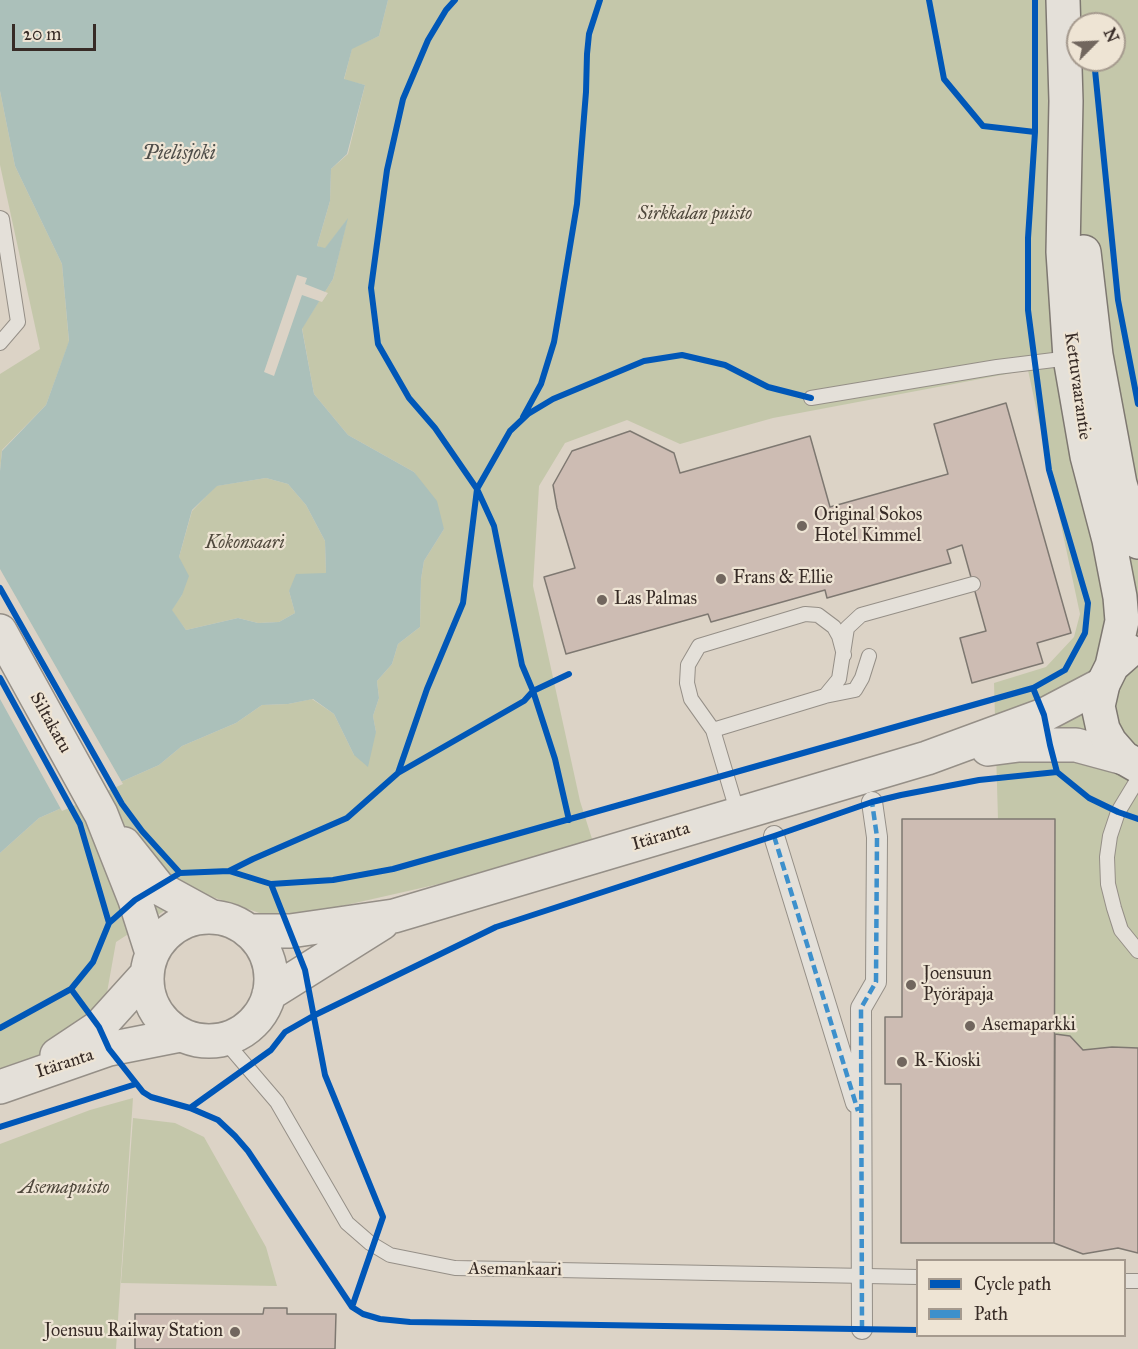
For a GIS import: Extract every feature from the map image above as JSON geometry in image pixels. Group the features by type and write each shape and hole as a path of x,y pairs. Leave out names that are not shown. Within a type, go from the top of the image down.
{"street":[{"name":"Kettuvaarantie","path":"1063,0 1066,101 1083,357 1087,456 1109,540 1120,597 1122,621 1098,706 1103,729 1110,742 1133,768"},
{"name":"Kettuvaarantie","path":"1083,357 1138,542"},
{"name":"Siltakatu","path":"0,631 101,814 135,900 149,964"},
{"name":"Itäranta","path":"248,931 290,931 394,916 927,758 1044,715 1107,675 1131,648 1138,646"},
{"name":"Itäranta","path":"927,758 1029,745 1076,745 1133,768"},
{"path":"862,1329 861,1008 876,982 877,837 872,802"},
{"name":"Siltakatu","path":"101,814 159,888 212,916"},
{"path":"774,837 862,1123"},
{"path":"212,916 231,921 248,931 263,949 271,971 270,994 260,1015 244,1031 224,1040 201,1041 180,1035 161,1020 149,999 149,964 166,933 187,920 212,916"},
{"name":"Itäranta","path":"270,994 394,916"},
{"name":"Itäranta","path":"10,1083 99,1028 149,964"},
{"name":"Itäranta","path":"10,1083 109,1049 180,1035"}],"lane":[{"path":"0,218 2,219 18,322 0,343"},
{"path":"811,398 997,368 1083,357"},
{"path":"825,696 839,678 846,628 861,615 973,585"},
{"path":"738,814 713,730 691,699 687,683 688,665 699,646 805,614 818,615 834,627 843,655"},
{"path":"713,730 825,696 855,690 862,678 869,656"},
{"path":"1133,768 1110,836 1107,857 1108,884 1113,908 1121,930 1138,951"},
{"name":"Asemankaari","path":"224,1040 276,1102 347,1223 370,1243 390,1255 454,1268 916,1277"}],"green space":[{"name":"Sirkkalan puisto","path":"388,0 1138,0 1138,1048 1083,1050 1070,1036 1055,1034 1055,819 998,819 994,683 1046,667 1074,637 1080,614 1028,370 773,418 680,444 627,420 565,443 539,486 533,586 580,801 593,842 483,874 280,920 195,891 116,942 103,1015 16,1074 0,1081 0,853 39,818 159,765 182,746 236,723 262,705 288,704 312,699 334,714 354,755 376,732 373,716 379,698 377,681 392,664 398,644 420,627 421,579 424,561 444,529 414,472 348,435 314,394 302,328 333,279 347,220 325,249 317,246 330,201 331,169 348,154 365,85 344,80 352,48 379,36"},
{"path":"0,91 15,166 62,264 69,342 46,405 2,450 0,471 0,374 40,349 0,165"},
{"name":"Kokonsaari","path":"266,478 288,484 306,505 325,541 326,573 289,591 295,613 279,622 258,623 238,618 186,630 171,610 182,595 179,557 192,511 216,486"},
{"name":"Asemapuisto","path":"133,1098 116,1349 0,1349 0,1144 90,1110"},
{"path":"133,1118 175,1123 204,1137 266,1247 277,1286 121,1283"}],"water":[{"name":"Pielisjoki","path":"0,0 388,0 379,36 352,49 344,79 365,85 347,154 331,169 330,201 317,246 325,248 348,218 333,279 302,329 314,394 348,435 414,472 437,501 444,529 424,561 421,579 420,627 398,644 392,664 377,681 379,698 373,716 376,732 368,767 354,755 334,714 313,699 288,704 262,705 236,723 182,746 159,765 39,818 0,853 0,471 2,451 46,405 69,341 62,264 15,166 0,91","holes":["266,478 288,484 306,505 325,541 326,573 296,574 289,591 295,613 279,622 258,623 238,618 186,630 172,610 182,595 189,576 179,557 192,510 217,486"]}],"pier":[{"path":"297,275 307,278 305,284 328,293 322,302 302,295 274,376 264,372"},
{"path":"0,569 123,784 62,811 0,699"}],"building":[{"name":"Original Sokos Hotel Kimmel","path":"1006,403 1071,633 1037,643 1043,663 972,683 960,638 986,631 962,545 947,550 951,563 827,598 825,590 711,622 708,614 566,654 544,577 575,568 557,508 553,485 572,451 630,431 674,453 680,473 810,436 830,507 948,474 934,424"},
{"name":"Asemaparkki","path":"902,819 1055,819 1054,1243 901,1243 901,1084 885,1084 885,1017 902,1017"},
{"path":"1055,1034 1070,1036 1083,1050 1112,1047 1138,1048 1138,1253 1118,1248 1083,1254 1054,1243"},
{"name":"Joensuu Railway Station","path":"264,1308 287,1308 287,1314 336,1314 335,1349 135,1349 135,1314 263,1314"}],"marked path":[{"path":"862,1329 861,1008 876,982 877,837 872,802"},
{"path":"774,836 858,1111"}],"cycle path":[{"path":"229,871 347,818 398,773 427,689 463,603 477,489 435,428 409,398 378,344 371,288 387,170 403,99 428,40 446,10 455,0"},
{"path":"523,417 541,384 554,342 577,204 589,34 600,0"},
{"path":"929,0 944,79 983,126 1035,132"},
{"path":"0,1028 71,989 93,962 109,923 135,900 180,873 229,871 271,884 333,880 393,869 1033,688 1065,670 1085,633 1088,603 1049,470 1028,310 1028,238 1035,132 1035,0"},
{"path":"1095,72 1118,300 1138,404"},
{"path":"569,820 555,759 522,665 494,526 477,489 510,431 528,414 553,399 644,361 682,355 725,365 768,387 811,398"},
{"path":"0,588 122,804 142,831 180,873"},
{"path":"398,773 524,701 533,691 569,674"},
{"path":"0,678 80,824 109,923"},
{"path":"1033,688 1044,715 1057,772 1089,798 1138,819"},
{"path":"190,1108 271,1050 285,1032 313,1016 496,927 872,802 979,780 1057,772"},
{"path":"271,884 305,970 325,1075 383,1217 352,1307"},
{"path":"71,989 99,1027 109,1049 143,1092 151,1097 190,1108 218,1120 235,1136 248,1151 352,1307 363,1314 380,1319 410,1322 916,1330"},
{"path":"0,1127 136,1084"}],"place":[{"name":"Original Sokos Hotel Kimmel","path":"802,526"},
{"name":"Frans & Ellie","path":"721,579"},
{"name":"Las Palmas","path":"602,600"},
{"name":"Joensuun Pyöräpaja","path":"911,985"},
{"name":"Asemaparkki","path":"970,1026"},
{"name":"R-Kioski","path":"902,1062"},
{"name":"Joensuu Railway Station","path":"235,1332"}]}
